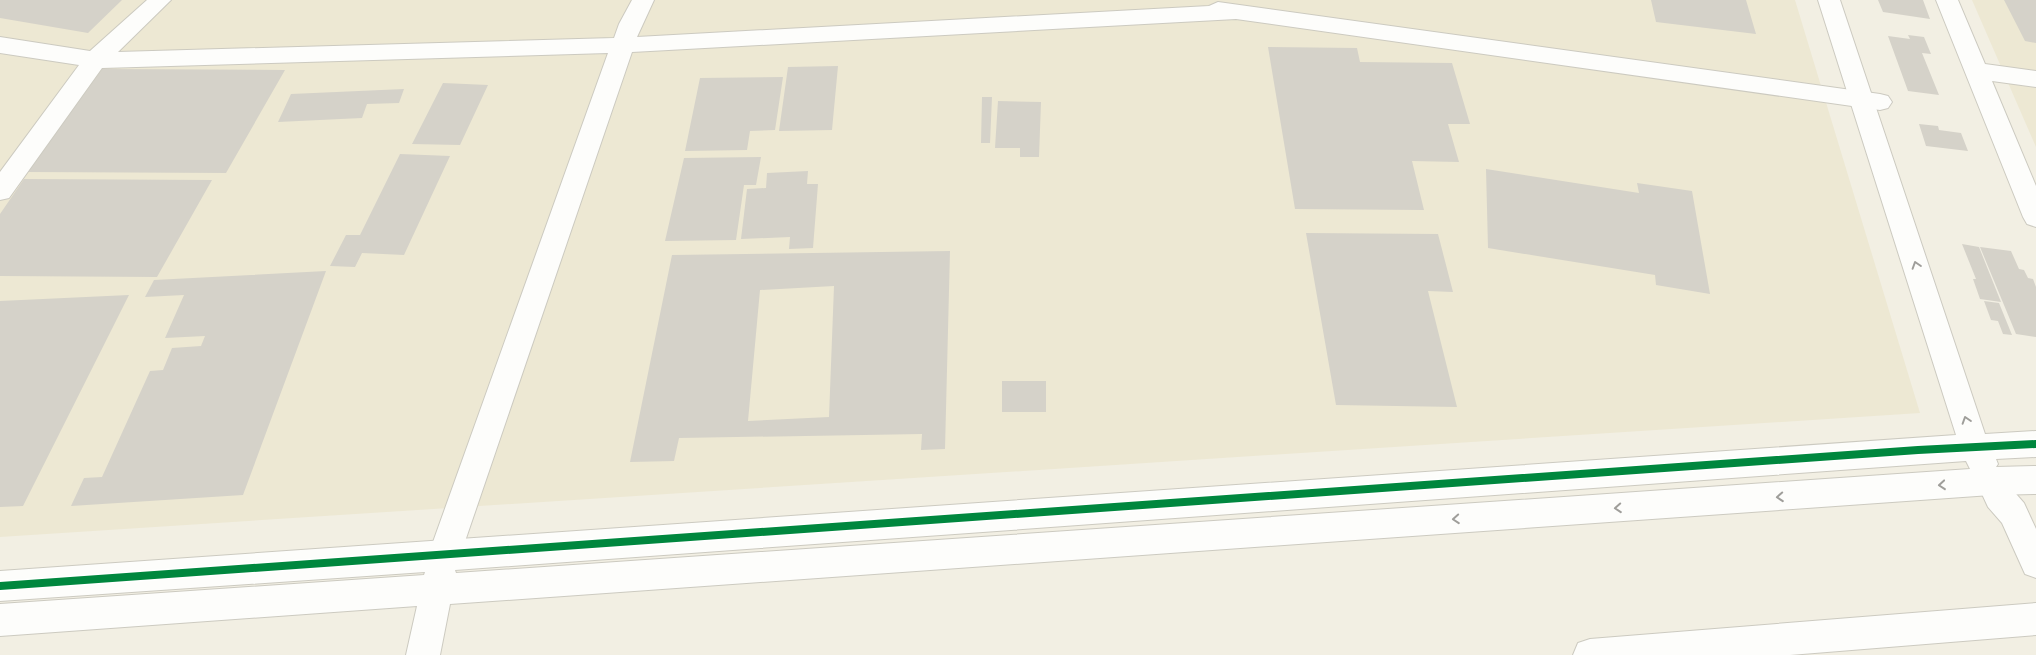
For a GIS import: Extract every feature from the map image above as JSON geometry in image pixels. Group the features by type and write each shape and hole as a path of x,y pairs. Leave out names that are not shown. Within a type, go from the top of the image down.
{"street":[{"path":"0,191 94,60 160,0"},
{"path":"422,655 444,556 630,24 643,0"},
{"path":"1150,0 1871,101"},
{"path":"1829,0 1871,101"},
{"path":"1844,0 1871,101 1984,447 1998,481 1999,497 2013,513 2036,563"},
{"path":"1946,0 2036,216"},
{"path":"0,44 94,60 623,45 1236,12"},
{"path":"1976,71 2036,79"},
{"path":"0,586 444,556 1908,450 2036,444"},
{"path":"0,620 1998,481 2036,480"},
{"path":"1590,655 2036,619"}],"shaded area":[{"path":"0,0 1795,0 1920,413 0,537"},
{"path":"1972,0 2036,0 2036,147"}],"building":[{"path":"0,0 122,0 88,33 0,18"},
{"path":"1651,0 1746,0 1756,34 1656,22"},
{"path":"1878,0 1923,0 1930,19 1883,12"},
{"path":"2004,0 2036,0 2036,43 2025,41"},
{"path":"1908,35 1924,37 1931,54 1922,53 1939,95 1908,91 1888,36 1910,39"},
{"path":"1268,47 1357,48 1360,62 1452,63 1470,124 1448,124 1459,162 1412,161 1424,210 1295,209"},
{"path":"838,66 832,130 779,131 788,67"},
{"path":"102,69 285,70 226,173 28,172"},
{"path":"783,77 775,130 750,131 747,150 685,151 700,78"},
{"path":"443,83 488,85 460,145 412,144"},
{"path":"404,89 399,103 367,104 362,118 278,122 291,94"},
{"path":"982,97 992,97 990,143 981,143"},
{"path":"998,101 1041,102 1039,157 1020,157 1020,148 995,148"},
{"path":"1919,124 1938,126 1939,130 1961,133 1968,151 1926,146"},
{"path":"400,154 450,156 404,255 362,253 355,267 330,266 346,235 360,235"},
{"path":"761,157 756,185 744,185 736,240 665,241 684,158"},
{"path":"1486,169 1639,193 1637,183 1692,191 1710,294 1656,285 1655,275 1488,248"},
{"path":"808,171 807,184 818,184 813,248 789,249 790,237 741,239 747,189 766,188 767,173"},
{"path":"24,179 212,180 157,277 0,276 0,214"},
{"path":"1306,233 1438,234 1453,292 1428,291 1457,407 1336,405"},
{"path":"1962,244 1979,247 2001,302 1980,299 1973,279 1976,279"},
{"path":"1980,247 2011,251 2019,269 2024,270 2028,278 2033,279 2036,287 2036,337 2016,334"},
{"path":"950,251 945,449 921,450 922,434 679,438 674,461 630,462 672,255","holes":["834,286 829,417 748,421 760,290"]},
{"path":"326,271 243,495 71,506 84,478 102,477 150,371 163,370 172,348 201,346 205,336 165,338 184,295 145,297 154,280"},
{"path":"129,295 23,506 0,507 0,301"},
{"path":"1984,301 1999,303 2012,335 2003,334 1998,321 1991,320"},
{"path":"1002,381 1046,381 1046,412 1002,412"}],"cycle path":[{"path":"0,586 1918,450 2036,444"}]}
